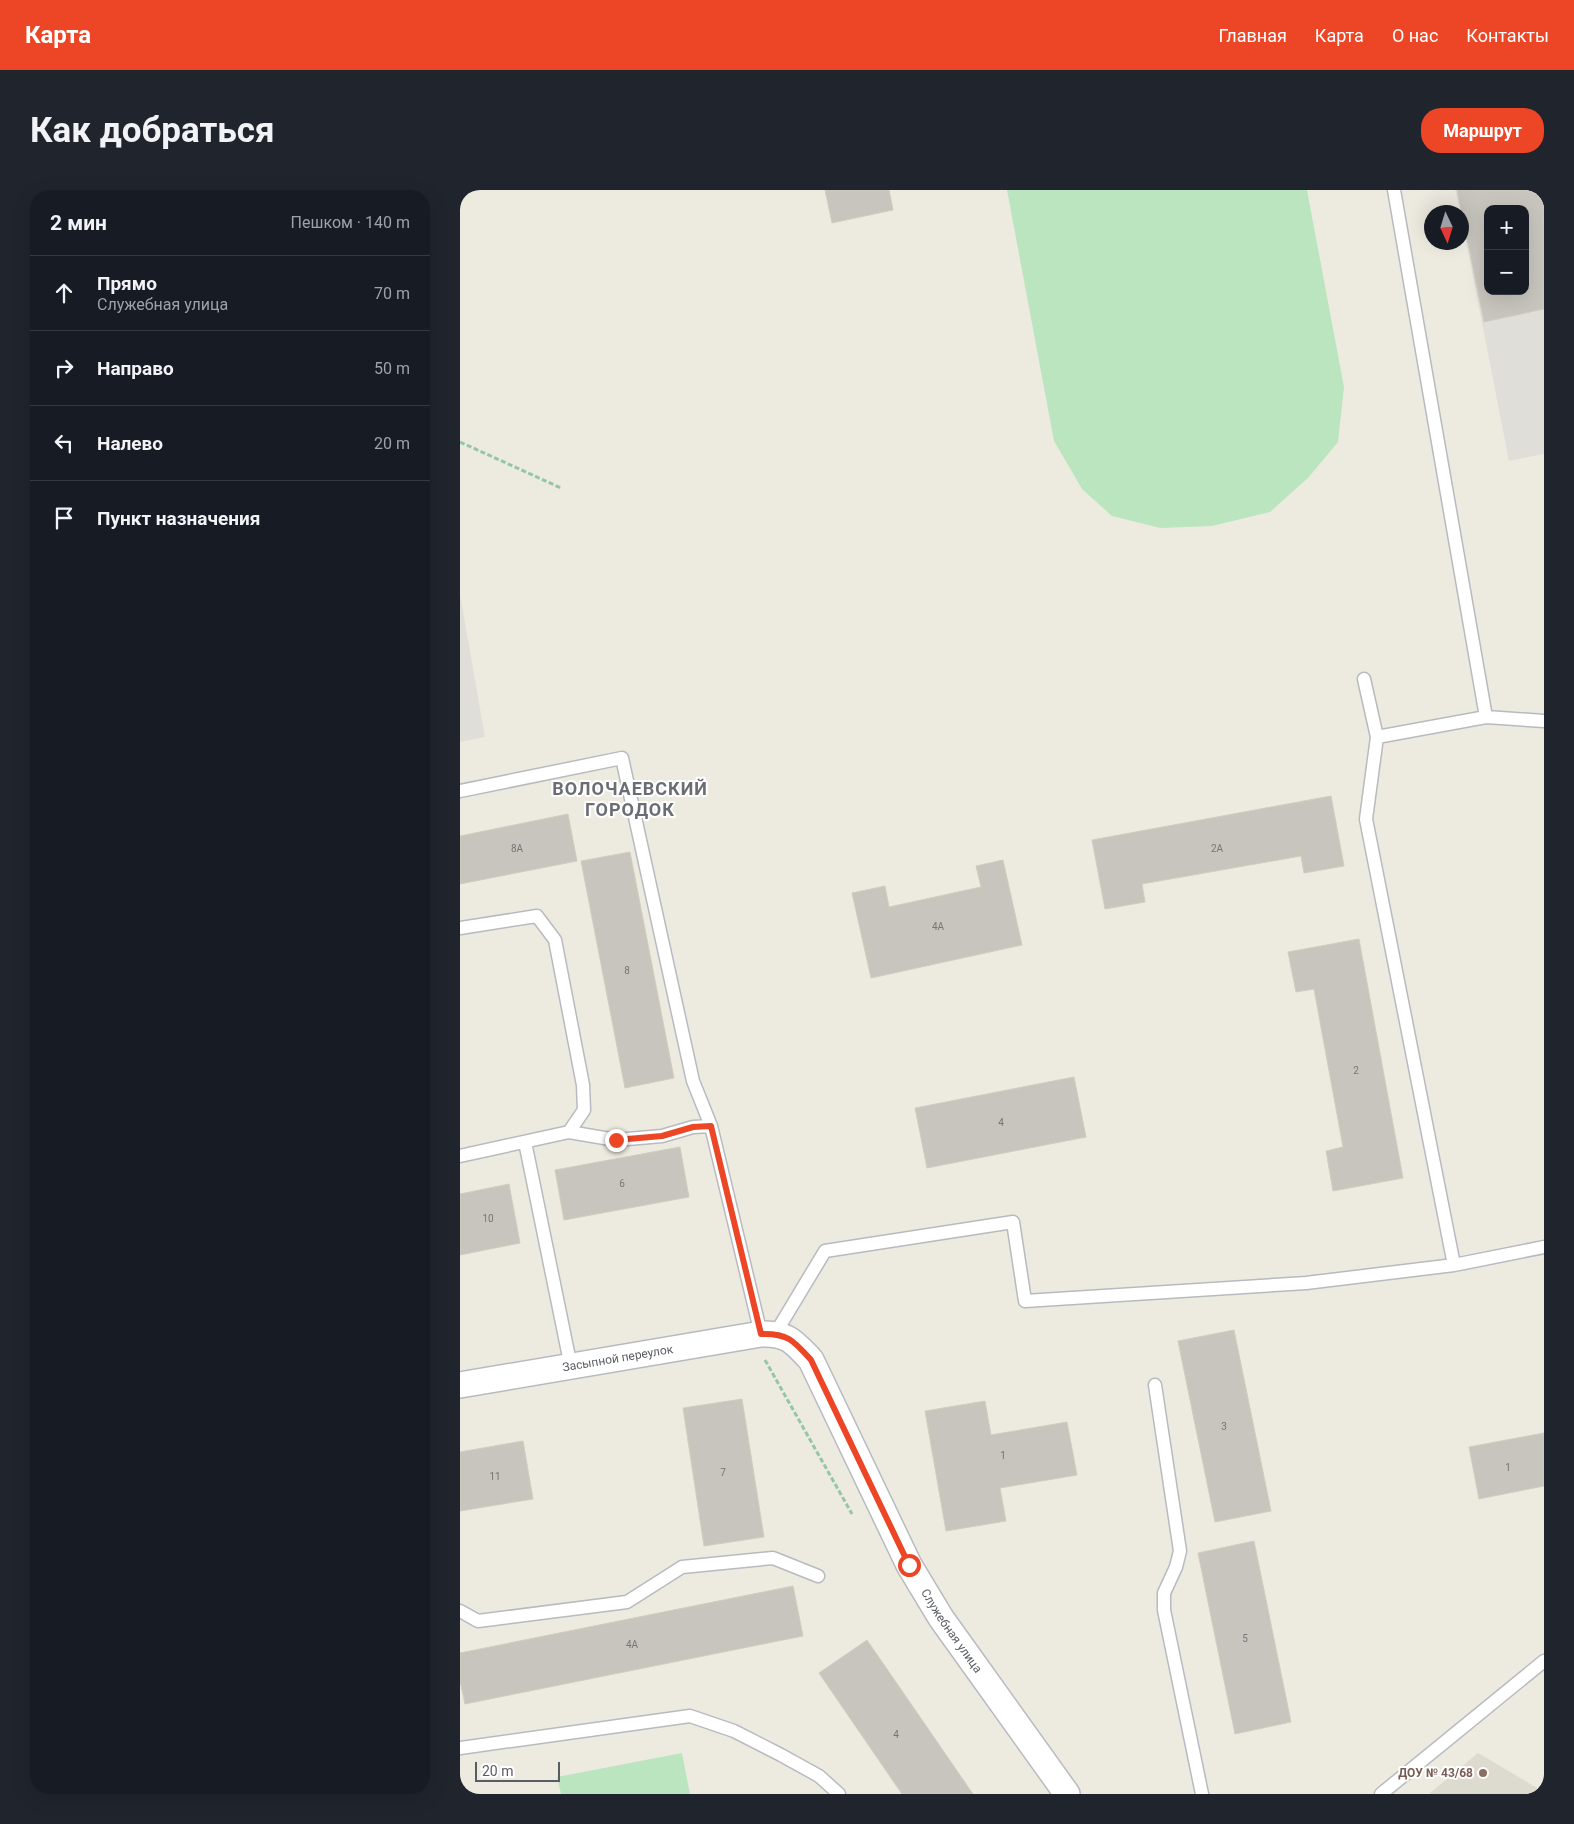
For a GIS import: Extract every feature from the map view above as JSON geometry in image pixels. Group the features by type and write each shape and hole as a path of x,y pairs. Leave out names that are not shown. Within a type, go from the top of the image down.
{"street":[{"name":"Засыпной переулок","path":"460,1386 768,1334"},
{"name":"Служебная улица","path":"768,1334 794,1341 811,1360 909,1565 941,1618 1067,1794"}],"lane":[{"path":"1394,190 1486,717"},
{"path":"1364,679 1377,737 1366,820 1454,1265"},
{"path":"1377,737 1486,717 1544,720"},
{"path":"460,791 622,758 693,1081 711,1126 768,1334"},
{"path":"460,928 537,916 555,940 583,1085 584,1110 569,1132"},
{"path":"460,1156 569,1132 616,1140 662,1136 693,1127 711,1126"},
{"path":"525,1142 571,1367"},
{"path":"768,1334 825,1250 1013,1222 1025,1302 1306,1283 1454,1265 1544,1247"},
{"path":"1155,1385 1180,1551 1176,1567 1164,1593 1164,1610 1202,1794"},
{"path":"460,1611 478,1621 627,1602 682,1567 773,1558 818,1576"},
{"path":"1381,1794 1544,1661"},
{"path":"460,1748 690,1716 734,1731 781,1755 819,1776 840,1794"}],"path":[{"path":"460,442 561,488"}],"shaded area":[{"path":"1455,190 1544,190 1544,454 1509,461 1468,250 1469,205 1458,205"},
{"path":"460,594 485,737 460,742"},
{"name":"ДОУ № 43/68","path":"1478,1753 1544,1792 1544,1794 1429,1794"}],"green space":[{"path":"1007,190 1307,190 1344,387 1338,442 1308,478 1270,512 1212,526 1160,528 1112,516 1082,489 1054,441"},
{"path":"682,1753 690,1794 561,1794 557,1777"}],"building":[{"path":"825,190 889,190 893,210 832,223"},
{"path":"1457,190 1544,190 1544,309 1484,322 1469,249 1469,205 1460,205"},
{"path":"1331,796 1344,866 1304,873 1301,856 1142,884 1145,902 1105,909 1092,840"},
{"path":"568,814 577,861 460,884 460,836"},
{"path":"630,852 674,1078 625,1088 581,861"},
{"path":"1003,860 1022,945 871,978 852,893 885,886 889,907 981,887 976,866"},
{"path":"1359,939 1403,1178 1333,1191 1326,1151 1343,1147 1314,989 1296,992 1288,952"},
{"path":"1074,1077 1086,1137 927,1168 915,1108"},
{"path":"680,1147 689,1197 564,1220 555,1170"},
{"path":"509,1184 520,1243 460,1255 460,1194"},
{"path":"1234,1330 1271,1511 1215,1522 1178,1341"},
{"path":"742,1399 764,1537 704,1546 683,1408"},
{"path":"985,1401 991,1435 1067,1422 1077,1475 1000,1488 1006,1521 946,1531 925,1411"},
{"path":"1544,1433 1544,1486 1479,1499 1469,1447"},
{"path":"523,1441 533,1499 460,1511 460,1452"},
{"path":"1254,1541 1291,1722 1235,1734 1198,1553"},
{"path":"793,1586 803,1636 465,1704 460,1681 460,1653"},
{"path":"867,1640 973,1794 902,1794 819,1673"}],"place":[{"name":"ДОУ № 43/68","path":"1483,1773"}],"district":[{"name":"ВОЛОЧАЕВСКИЙ ГОРОДОК","path":"630,798"}],"route":[{"path":"616,1140 662,1136 693,1127 711,1126 761,1334 775,1334 794,1341 811,1360 909,1565"}]}
